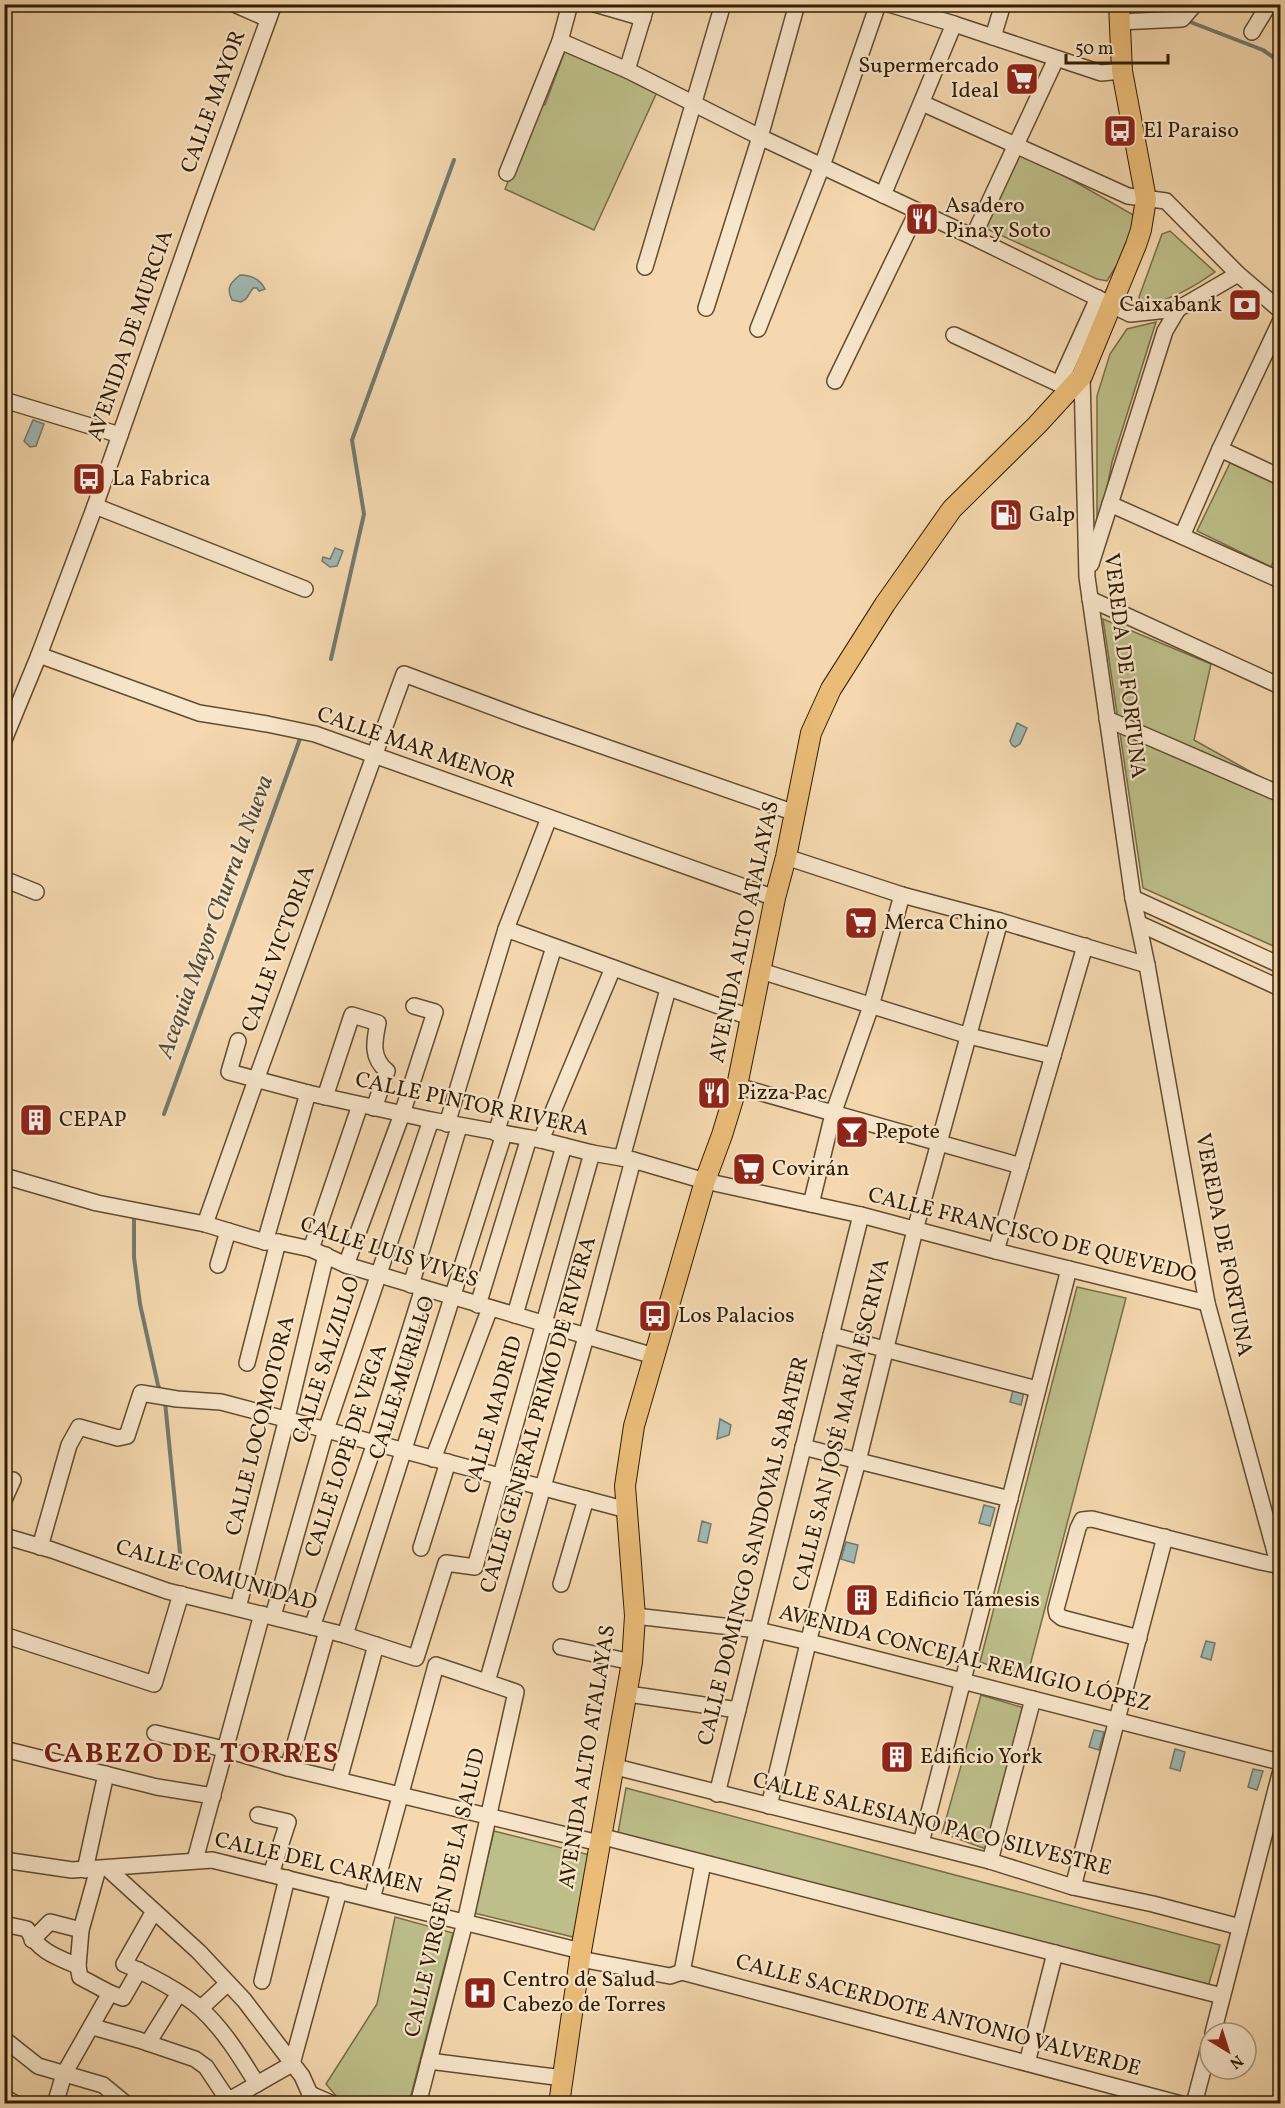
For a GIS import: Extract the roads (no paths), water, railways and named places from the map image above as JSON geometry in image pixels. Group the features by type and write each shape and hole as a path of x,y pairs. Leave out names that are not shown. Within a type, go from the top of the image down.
{"main road":[{"path":"1070,383 1105,301 1141,230 1146,199 1122,71 1119,11"},
{"name":"AVENIDA ALTO ATALAYAS","path":"559,2103 612,1766 632,1662 635,1616 625,1486 634,1426 705,1181 737,1086 811,733 831,690 885,604 952,509 1037,425 1070,383"}],"street":[{"path":"234,4 267,19"},
{"name":"CALLE MAYOR","path":"197,216 274,4"},
{"path":"507,173 560,41 570,4"},
{"path":"595,4 645,11 627,70"},
{"path":"645,267 723,4"},
{"path":"706,308 760,137 797,4"},
{"path":"758,329 822,166 878,4"},
{"path":"889,4 1101,73 1122,71"},
{"path":"993,37 1003,4"},
{"path":"1119,11 1182,19 1195,4"},
{"path":"1252,32 1269,4"},
{"path":"883,195 954,24"},
{"path":"560,41 627,70 760,137 1130,314 1178,309 1238,274"},
{"path":"973,237 1056,58"},
{"path":"922,103 1128,196 1166,201 1238,274 1281,310"},
{"path":"835,381 917,212"},
{"name":"AVENIDA DE MURCIA","path":"4,740 39,655 95,506 197,216"},
{"name":"VEREDA DE FORTUNA","path":"1087,577 1165,331 1178,309"},
{"path":"1182,536 1220,449 1281,322"},
{"path":"954,335 1070,383"},
{"name":"VEREDA DE FORTUNA","path":"1070,383 1087,577 1133,898 1140,924 1207,1303 1279,1566"},
{"path":"4,400 120,435"},
{"path":"1220,449 1281,477"},
{"path":"1110,504 1281,580"},
{"path":"95,506 305,589"},
{"path":"1090,599 1281,686"},
{"name":"CALLE MAR MENOR","path":"39,655 199,712 315,734 775,898"},
{"name":"CALLE VICTORIA","path":"205,1224 404,674 525,719 795,813"},
{"path":"1107,718 1281,794"},
{"name":"CALLE LOPE DE VEGA","path":"312,1627 375,1443 417,1286 453,1125 506,929 549,818"},
{"path":"786,857 902,895 1000,921 1147,965"},
{"path":"4,879 36,892"},
{"path":"811,1204 832,1114 871,1006 902,895"},
{"path":"1133,898 1281,965"},
{"name":"CALLE SAN JOSÉ MARÍA ESCRIVA","path":"769,1806 915,1230 1000,921"},
{"path":"1140,924 1281,988"},
{"path":"506,929 752,1018"},
{"path":"996,1251 1085,946"},
{"name":"CALLE MURILLO","path":"345,1635 452,1297 554,947"},
{"path":"421,1548 440,1460 535,1139 613,968"},
{"path":"761,971 969,1036 1053,1056"},
{"name":"CALLE GENERAL PRIMO DE RIVERA","path":"487,1682 586,1336 668,988"},
{"path":"346,1265 402,1114 435,1012 414,1006"},
{"path":"311,1249 367,1106 387,1071 379,1064 374,1043 378,1023 352,1016 325,1097"},
{"name":"CALLE PINTOR RIVERA","path":"238,1041 229,1072 402,1114 628,1159 705,1181"},
{"path":"737,1086 1021,1166"},
{"path":"247,1363 271,1242 308,1093"},
{"name":"CALLE SALZILLO","path":"195,1860 224,1749 326,1430 430,1120"},
{"path":"515,1316 564,1146"},
{"name":"CALLE MADRID","path":"416,1658 446,1563 475,1567 592,1153"},
{"name":"CALLE LUIS VIVES","path":"4,1176 98,1203 205,1224 271,1242 311,1249 346,1265 654,1356"},
{"name":"CALLE FRANCISCO DE QUEVEDO","path":"705,1181 861,1215 1207,1303"},
{"name":"CALLE DOMINGO SANDOVAL SABATER","path":"717,1794 861,1215"},
{"path":"218,1264 228,1231"},
{"name":"CALLE LOCOMOTORA","path":"238,1608 327,1255"},
{"path":"921,1843 1069,1269"},
{"path":"831,1335 1037,1389"},
{"path":"40,1547 69,1445 79,1427 118,1438 127,1436 141,1393 177,1399 221,1402 627,1510"},
{"path":"804,1447 1010,1499"},
{"path":"4,1500 13,1480"},
{"path":"561,1584 586,1499"},
{"path":"1139,1638 1062,1618 1058,1614 1056,1609 1082,1520 1092,1519 1279,1566"},
{"name":"CALLE COMUNIDAD","path":"4,1536 40,1547 157,1592 181,1594 268,1615 345,1635 416,1658"},
{"path":"1073,1887 1165,1537"},
{"path":"4,1635 132,1671 154,1684 181,1594"},
{"name":"AVENIDA CONCEJAL REMIGIO LÓPEZ","path":"635,1616 758,1630 1281,1762"},
{"path":"288,1768 327,1631"},
{"path":"339,1780 376,1645"},
{"path":"561,1647 632,1662"},
{"path":"372,1899 436,1665 487,1682"},
{"name":"CALLE VIRGEN DE LA SALUD","path":"418,2103 465,1922 516,1692 487,1682"},
{"path":"627,1693 738,1710"},
{"path":"990,1861 1033,1699"},
{"path":"155,1734 224,1749 288,1768 488,1816 703,1863 1222,1996"},
{"path":"4,1749 157,1787 213,1796"},
{"name":"CALLE SALESIANO PACO SILVESTRE","path":"612,1766 990,1861 1073,1887 1153,1904 1240,1927"},
{"path":"106,1774 96,1869 81,1930 78,1966 80,1977 123,1998 139,1970"},
{"path":"1215,2021 1281,1774"},
{"path":"258,1815 288,1822 271,1874"},
{"name":"CALLE DEL CARMEN","path":"4,1860 72,1870 212,1860 465,1922 581,1955"},
{"path":"682,1971 703,1863"},
{"path":"96,1869 154,1911 199,1952 244,2000 302,2076 311,2099 333,2103"},
{"path":"262,1981 287,1878"},
{"path":"93,2027 195,2059 206,2067 225,2102 292,2064 339,1891"},
{"path":"154,1911 124,1964 139,1970 201,2008 237,2052 257,2084"},
{"path":"32,1940 50,1922 81,1930"},
{"path":"4,1924 27,1929 32,1940 47,1953 78,1966"},
{"path":"1027,2063 1055,1953"},
{"name":"CALLE SACERDOTE ANTONIO VALVERDE","path":"581,1955 670,1976 682,1971 1181,2103"},
{"path":"201,2008 228,1983"},
{"path":"63,2103 56,2101 64,2074 93,2027 110,1993"},
{"path":"148,2043 179,1993"},
{"path":"4,2039 38,2066 103,2085 126,2103"},
{"path":"429,2061 563,2078"},
{"path":"1194,2103 1200,2081"},
{"path":"4,2097 16,2103"}],"water":[{"path":"240,275 255,278 265,289 259,291 253,288 246,299 241,302 232,300 229,292 230,286"},
{"path":"33,420 44,424 36,446 30,447 24,441"},
{"path":"335,548 343,551 337,566 330,567 322,561 323,557 330,559"},
{"path":"1017,723 1027,728 1020,744 1015,747 1010,741"},
{"path":"1013,1390 1024,1392 1021,1405 1010,1402"},
{"path":"720,1419 731,1425 729,1435 717,1439"},
{"path":"984,1505 995,1508 990,1526 979,1523"},
{"path":"702,1521 711,1524 707,1543 698,1541"},
{"path":"846,1542 858,1545 854,1563 841,1559"},
{"path":"1206,1641 1215,1643 1211,1660 1201,1657"},
{"path":"1094,1730 1104,1732 1099,1750 1089,1747"},
{"path":"1175,1749 1185,1752 1180,1771 1170,1768"},
{"path":"1253,1769 1263,1771 1257,1790 1248,1787"}],"waterway":[{"path":"1149,4 1170,14"},
{"path":"1185,20 1263,50 1280,62"},
{"name":"Acequia Mayor Churra la Nueva","path":"331,659 364,514 352,440 454,160"},
{"name":"Acequia Mayor Churra la Nueva","path":"164,1114 301,736"},
{"name":"Acequia Mayor Churra la Nueva","path":"134,1216 134,1257 140,1304 161,1392"},
{"name":"Acequia Mayor Churra la Nueva","path":"165,1402 181,1563"}],"place":[{"name":"Supermercado Ideal","path":"1022,79"},
{"name":"El Paraiso","path":"1120,131"},
{"name":"Asadero Pina y Soto","path":"922,219"},
{"name":"Caixabank","path":"1245,305"},
{"name":"La Fabrica","path":"89,479"},
{"name":"Galp","path":"1006,515"},
{"name":"Merca Chino","path":"861,923"},
{"name":"Pizza Pac","path":"714,1093"},
{"name":"CEPAP","path":"36,1120"},
{"name":"Pepote","path":"852,1132"},
{"name":"Covirán","path":"749,1169"},
{"name":"Los Palacios","path":"655,1316"},
{"name":"Edificio Támesis","path":"862,1600"},
{"name":"Edificio York","path":"897,1757"},
{"name":"Centro de Salud Cabezo de Torres","path":"480,1993"}],"district":[{"name":"CABEZO DE TORRES","path":"192,1754"}]}
